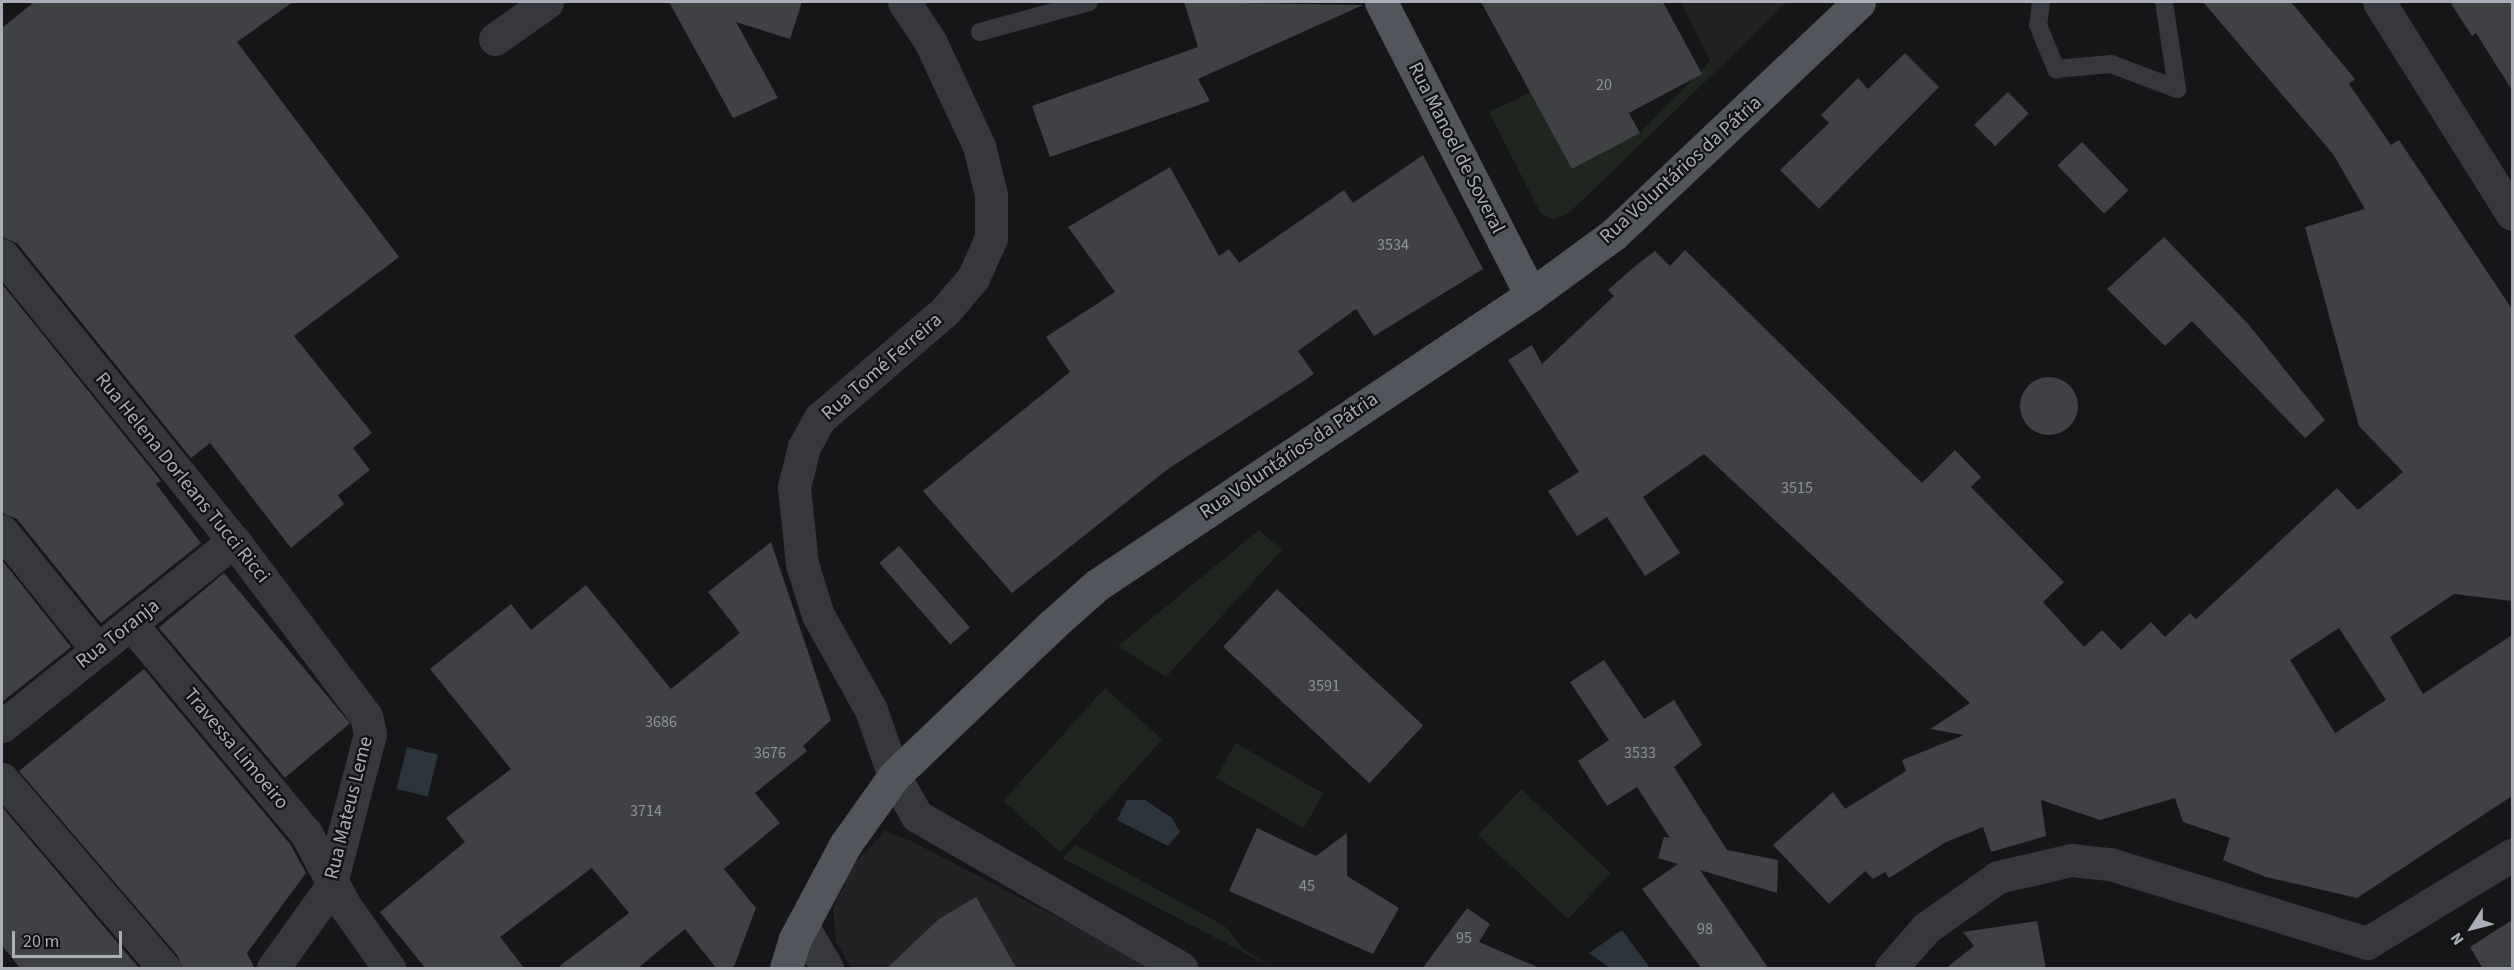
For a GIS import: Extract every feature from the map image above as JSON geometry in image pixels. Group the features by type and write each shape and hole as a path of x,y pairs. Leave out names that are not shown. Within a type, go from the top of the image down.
{"main road":[{"name":"Rua Manoel de Soveral","path":"1381,2 1531,295"},
{"name":"Rua Voluntários da Pátria","path":"786,969 802,925 845,845 894,776 1097,585 1531,295 1660,195 1859,2"}],"street":[{"path":"495,39 547,2"},
{"name":"Rua Tomé Ferreira","path":"904,2 930,41 979,146 991,195 991,238 973,278 945,311 820,418 804,447 794,487 800,553 818,615 872,710 894,776 906,801 933,829 1181,969"},
{"path":"2379,2 2512,214"},
{"name":"Rua Helena Dorleans Tucci Ricci","path":"2,255 234,542 359,704"},
{"path":"2,531 97,649"},
{"name":"Rua Toranja","path":"2,726 234,542"},
{"name":"Travessa Limoeiro","path":"131,624 306,833 388,969"},
{"name":"Rua Mateus Leme","path":"273,969 324,900 333,879 370,734 359,704"},
{"path":"2,779 164,969"},
{"path":"1891,969 1926,928 1998,877 2072,860 2110,864 2372,956 2512,855"},
{"path":"802,925 827,969"}],"lane":[{"path":"980,32 1089,2"},
{"path":"2041,2 2038,25 2056,69 2120,66 2177,89 2164,2"}],"shaded area":[{"path":"1681,2 1787,2 1715,72"},
{"path":"1710,61 1715,72 1566,215 1553,219 1541,214 1489,112 1531,92 1572,169 1640,133"},
{"path":"1259,530 1282,550 1166,677 1118,646"},
{"path":"1105,688 1162,740 1061,852 1003,801"},
{"path":"1236,743 1323,794 1303,828 1216,778"},
{"path":"407,747 438,755 428,796 397,789"},
{"path":"1521,789 1611,873 1568,919 1478,835"},
{"path":"1127,800 1145,800 1172,818 1180,832 1168,846 1117,820"},
{"path":"885,831 911,841 1155,968 851,968 836,941 833,908 854,864"},
{"path":"1076,845 1226,927 1243,949 1274,968 1062,858"},
{"path":"1622,930 1650,968 1610,968 1589,953"}],"building":[{"path":"34,2 293,2 237,42 399,257 294,336 372,433 353,448 370,470 338,495 344,504 291,548 210,443 191,458 17,243 2,237 2,28"},
{"path":"669,2 802,2 790,39 736,22 778,98 733,118"},
{"path":"1184,2 1363,5 1198,79 1210,101 1050,157 1032,106 1198,47"},
{"path":"1481,2 1663,2 1702,74 1629,113 1640,133 1572,169"},
{"path":"2203,2 2291,2 2355,79 2349,84 2391,145 2399,140 2512,309 2512,601 2454,594 2390,637 2423,694 2512,635 2512,796 2357,898 2266,877 2223,860 2230,838 2183,822 2175,798 2100,820 2041,800 2046,836 1991,852 1983,827 1946,842 1889,878 1885,872 1873,879 1865,871 1829,904 1773,845 1833,792 1845,809 1906,771 1902,760 1964,735 1930,729 1970,703 1704,454 1643,497 1680,553 1645,576 1607,517 1577,536 1548,491 1579,472 1508,360 1532,345 1542,364 1614,296 1608,290 1634,267 1655,251 1670,266 1685,250 1922,483 1955,450 1981,477 1971,487 2064,582 2043,602 2084,647 2102,630 2121,650 2151,622 2165,637 2190,613 2196,619 2337,488 2358,510 2403,472 2359,426 2305,227 2365,209 2333,154","holes":["2339,628 2386,700 2335,733 2290,660"]},
{"path":"2450,2 2512,2 2512,90 2476,33 2472,36"},
{"path":"1905,53 1939,87 1819,209 1780,170 1829,123 1821,115 1858,78 1868,89"},
{"path":"2008,92 2029,114 1995,146 1974,125"},
{"path":"2082,142 2129,190 2104,214 2058,166"},
{"path":"1423,155 1483,269 1374,336 1356,309 1298,351 1314,374 1168,469 1012,593 923,491 1070,372 1046,337 1115,292 1068,227 1170,167 1219,256 1229,249 1239,263 1344,190 1353,203"},
{"path":"2164,237 2249,325 2325,420 2305,438 2192,321 2165,346 2107,289"},
{"path":"2,284 161,481 156,484 201,543 101,623 17,519 2,513"},
{"path":"2049,377 2060,379 2073,390 2078,406 2076,417 2065,430 2049,435 2038,433 2025,422 2020,406 2022,395 2033,382"},
{"path":"771,542 831,720 803,746 807,751 755,793 780,823 724,869 756,908 733,969 717,969 685,929 637,969 556,969 629,913 592,868 500,937 525,969 426,969 380,912 465,842 446,818 511,769 430,669 511,604 531,630 586,585 671,689 740,633 708,592"},
{"path":"899,546 970,628 950,645 879,563"},
{"path":"2,560 71,647 2,702"},
{"path":"224,573 350,723 285,778 159,628"},
{"path":"1277,589 1423,725 1369,783 1223,647"},
{"path":"1604,660 1644,719 1674,700 1702,745 1674,767 1727,850 1778,860 1777,893 1700,870 1769,969 1702,969 1642,889 1678,864 1658,858 1664,837 1670,838 1637,787 1607,806 1578,761 1609,740 1570,682"},
{"path":"144,669 290,844 306,873 247,953 255,969 182,969 178,956 19,771"},
{"path":"2,807 140,969 21,969 2,946"},
{"path":"1257,828 1316,856 1347,833 1347,876 1399,908 1373,954 1229,891"},
{"path":"976,897 1017,969 886,969 939,919"},
{"path":"1467,908 1490,924 1479,942 1542,969 1422,969"},
{"path":"2512,920 2512,969 2483,969 2470,947"},
{"path":"2037,921 2046,969 1945,969 1974,946 1963,932"}]}
